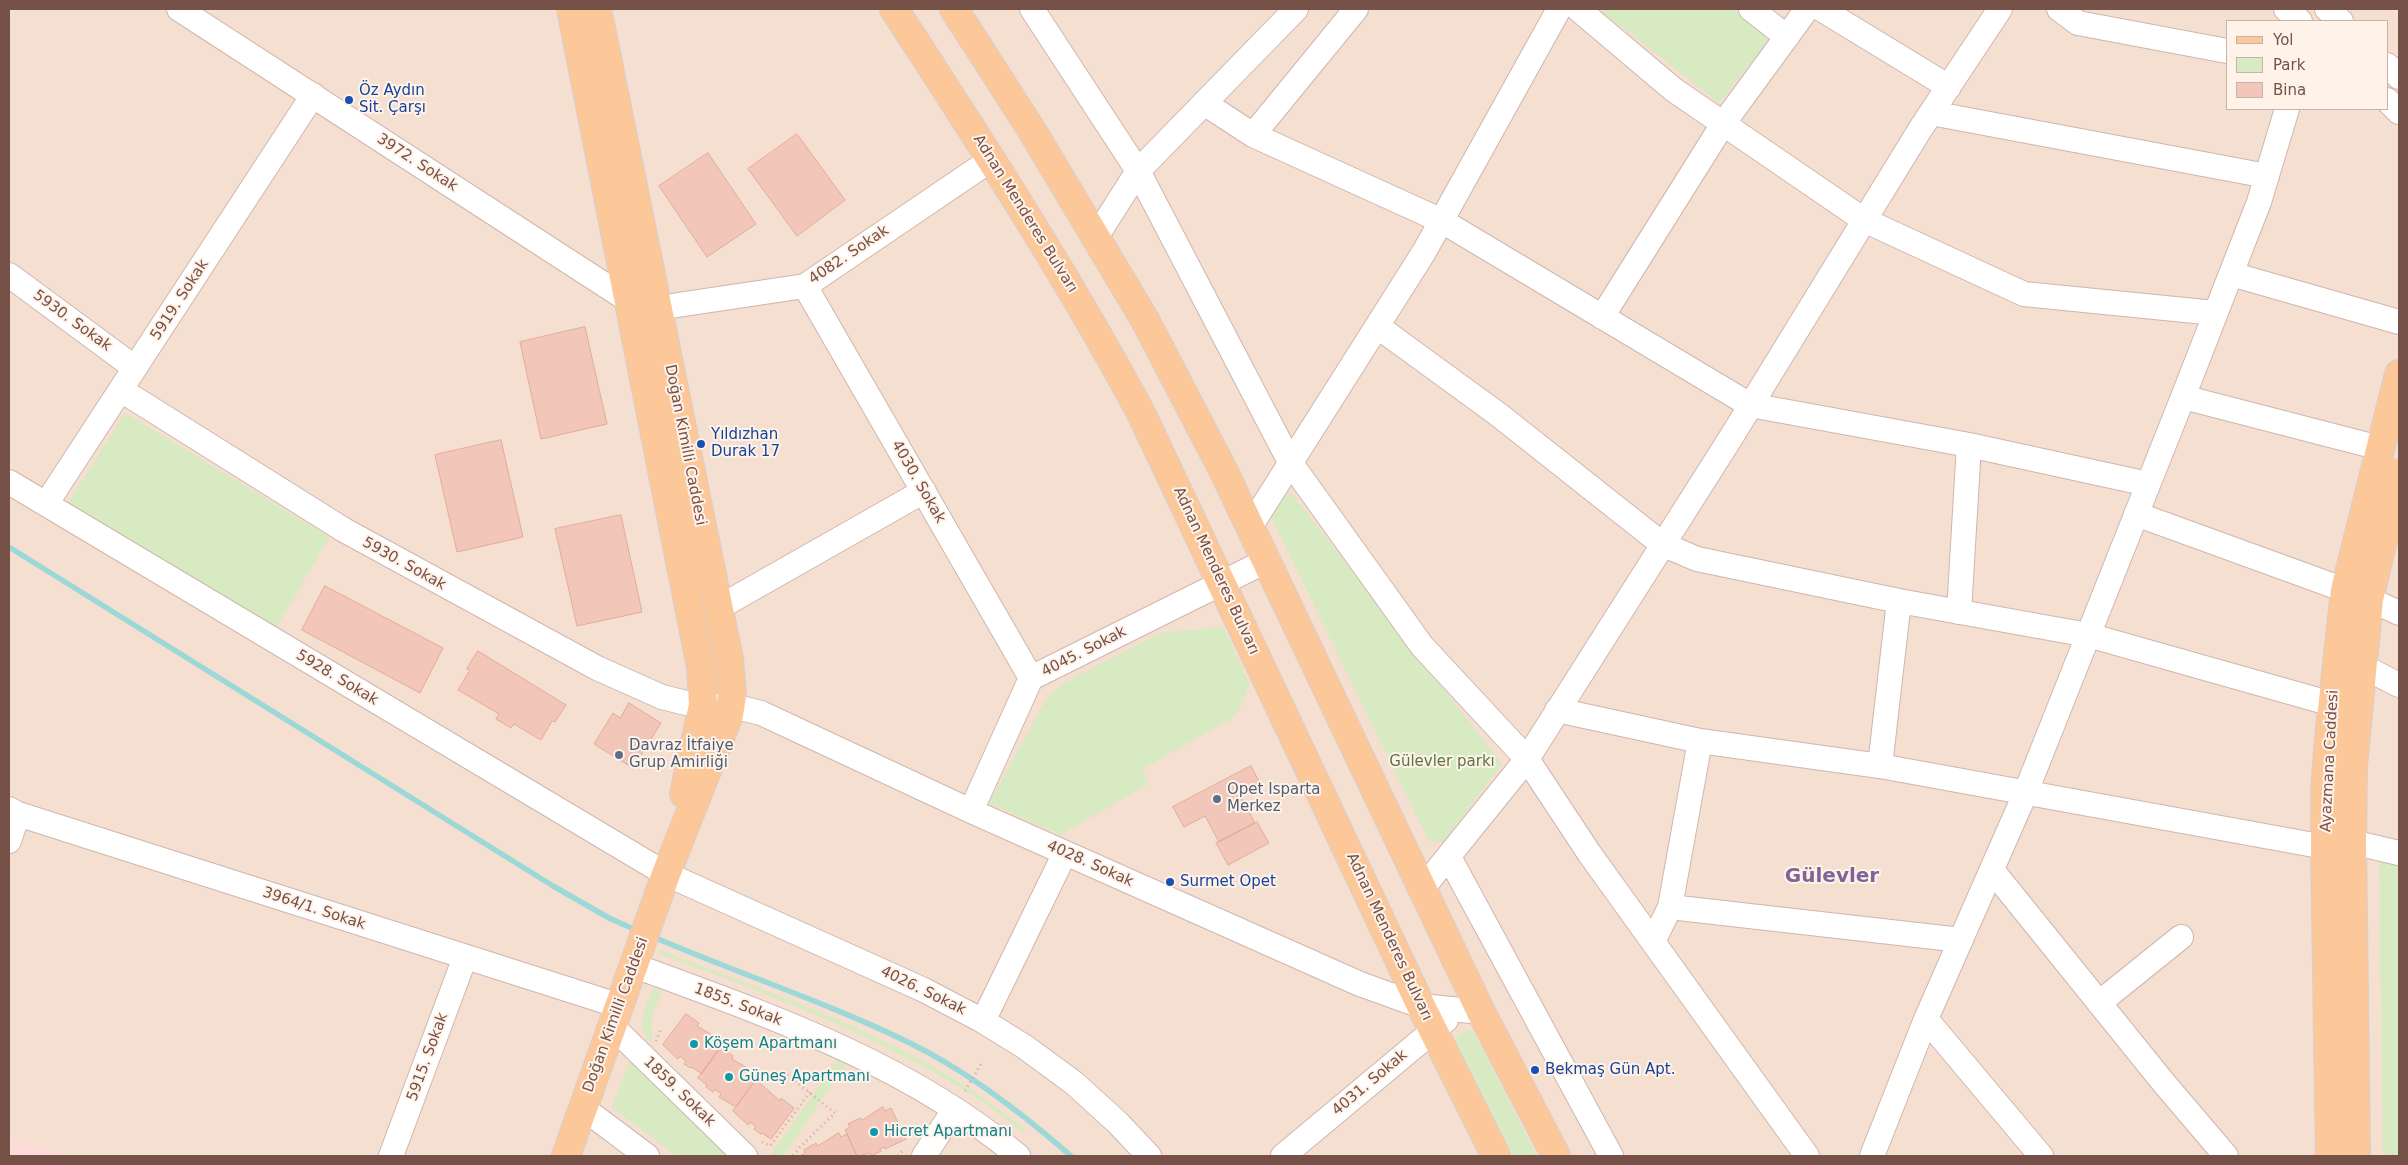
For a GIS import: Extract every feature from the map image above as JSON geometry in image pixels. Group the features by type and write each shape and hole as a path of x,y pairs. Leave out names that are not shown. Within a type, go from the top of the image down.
{"main road":[{"name":"Doğan Kimilli Caddesi","path":"571,9 701,667 703,705 666,874"},
{"name":"Doğan Kimilli Caddesi","path":"566,1156 635,966 666,874 720,740 730,708 732,679 597,9"},
{"name":"Adnan Menderes Bulvarı","path":"894,9 992,159 1097,332 1140,411 1421,1006 1496,1156"},
{"path":"954,9 1031,129 1145,320 1250,527 1422,889 1469,1012 1556,1156"},
{"name":"Ayazmana Caddesi","path":"2330,1156 2325,791 2332,704 2357,594 2380,448 2399,374"},
{"name":"Ayazmana Caddesi","path":"2356,1156 2352,842 2354,766 2362,666 2357,594 2399,473"}],"street":[{"path":"1032,9 1138,171 1290,462 1422,646 1527,759 1588,853 1807,1156"},
{"path":"1096,236 1138,171 1296,9"},
{"path":"1253,135 1356,9"},
{"path":"1250,527 1442,221 1559,9"},
{"path":"1578,9 1674,90 1864,220 2024,294 2215,313"},
{"path":"1751,9 1787,37"},
{"path":"1602,316 1723,124 1807,9"},
{"path":"1821,9 1948,87"},
{"path":"1422,889 1527,759 1931,113 2000,9"},
{"path":"2059,9 2078,23 2226,51"},
{"path":"2286,9 2299,20"},
{"path":"2327,9 2340,20"},
{"name":"3972. Sokak","path":"190,12 313,95 628,300 643,308 658,309"},
{"path":"2388,66 2399,77"},
{"name":"5919. Sokak","path":"46,504 313,95"},
{"path":"2388,101 2399,112"},
{"path":"1204,103 1253,135 1442,221 1750,405 1969,445 2148,484"},
{"path":"1872,1156 1926,1019 2025,794 2183,397 2267,176 2287,110"},
{"path":"1931,113 2267,176"},
{"name":"4082. Sokak","path":"658,309 805,286 992,159"},
{"path":"2230,274 2399,322"},
{"name":"5930. Sokak","path":"9,275 135,368"},
{"name":"4030. Sokak","path":"805,286 1032,678"},
{"path":"1377,326 1499,415 1662,544 1696,559 1899,601 2088,635 2332,704"},
{"name":"5930. Sokak","path":"121,390 336,526 519,627 632,685 662,697 703,705"},
{"path":"2183,397 2380,448"},
{"path":"1959,612 1969,445"},
{"name":"5928. Sokak","path":"9,482 666,874"},
{"path":"718,608 924,491"},
{"path":"2136,514 2357,594 2399,613"},
{"name":"4045. Sokak","path":"971,811 1032,678 1266,560"},
{"path":"1880,766 1899,601"},
{"path":"2362,666 2399,685"},
{"name":"4028. Sokak","path":"703,705 761,714 971,811 1360,984 1421,1006 1469,1012"},
{"path":"1558,710 1700,741 1880,766 2025,794 2325,847 2352,842 2399,853"},
{"path":"1653,942 1670,906 1700,741"},
{"path":"9,841 13,812"},
{"name":"3964/1. Sokak","path":"13,812 465,958 616,1017"},
{"path":"983,1021 1065,853"},
{"path":"1449,857 1611,1156"},
{"path":"1992,870 2226,1156"},
{"name":"4026. Sokak","path":"666,874 924,990 983,1021 1024,1047 1074,1083 1118,1123 1149,1156"},
{"path":"1670,906 1961,940"},
{"path":"2100,1003 2182,937"},
{"name":"5915. Sokak","path":"391,1156 465,958"},
{"name":"1855. Sokak","path":"635,966 807,1032 960,1100 977,1124 1018,1156"},
{"name":"4031. Sokak","path":"1283,1156 1433,1030 1469,1012"},
{"name":"1859. Sokak","path":"616,1017 751,1147"},
{"path":"1926,1019 2041,1156"},
{"path":"924,1156 960,1100"},
{"path":"583,1108 647,1156"}],"path":[{"path":"658,1044 656,1040 661,1029"},
{"path":"960,1100 982,1064"},
{"path":"787,1075 835,1113 793,1156"},
{"path":"751,1147 770,1146 810,1092"}],"shaded area":[{"path":"9,9 2399,9 2399,1156 9,1156"},
{"path":"9,1137 64,1156 9,1156"}],"green space":[{"path":"1599,9 1733,9 1770,38 1719,103"},
{"path":"125,413 329,537 277,627 67,505"},
{"name":"Gülevler parkı","path":"1292,494 1502,764 1443,842 1429,841 1269,513 1280,498"},
{"path":"1223,627 1250,685 1239,709 1231,719 1142,769 1149,784 1060,835 989,803 1047,698 1062,684 1160,633"},
{"path":"2376,835 2399,847 2399,1156 2383,1156 2379,853 2372,841"},
{"path":"659,950 802,1005 850,1025 897,1048 943,1072 986,1100 1026,1130 1023,1133 975,1096 890,1049 792,1005 658,953"},
{"path":"655,984 660,987 661,991 651,1022 652,1043 646,1036 642,1022"},
{"path":"1470,1030 1475,1035 1537,1156 1514,1156 1456,1043 1457,1036"},
{"path":"631,1059 730,1156 676,1156 612,1107"},
{"path":"838,1059 846,1063 784,1156 770,1156"}],"building":[{"path":"797,134 845,200 797,236 748,169"},
{"path":"708,153 756,224 707,257 659,186"},
{"path":"585,327 607,424 541,439 520,342"},
{"path":"501,440 523,537 457,552 435,455"},
{"path":"621,515 642,612 577,626 555,529"},
{"path":"325,586 443,648 420,693 302,630"},
{"path":"478,651 566,705 555,722 552,721 541,740 514,724 511,728 496,719 499,714 458,690 470,670 467,669"},
{"path":"629,703 661,723 633,768 594,744 613,713 620,718"},
{"path":"1251,766 1262,787 1241,797 1255,823 1219,842 1205,816 1184,827 1173,807"},
{"path":"1257,822 1269,843 1228,865 1216,843"},
{"name":"Köşem Apartmanı","path":"686,1014 699,1023 697,1026 724,1042 702,1074 684,1064 686,1061 680,1056 678,1059 663,1045"},
{"name":"Güneş Apartmanı","path":"721,1047 733,1056 732,1059 759,1075 736,1107 719,1097 721,1094 715,1089 713,1092 698,1078"},
{"path":"756,1080 780,1101 781,1098 794,1108 771,1139 754,1129 756,1127 750,1122 748,1125 733,1111"},
{"name":"Hicret Apartmanı","path":"883,1107 885,1111 891,1108 906,1139 885,1149 884,1147 880,1149 881,1151 871,1156 870,1153 857,1156 845,1130 850,1127 848,1124 860,1118 862,1120"},
{"path":"839,1133 841,1137 847,1134 857,1156 800,1156 805,1153 804,1150 816,1143 817,1146"}],"waterway":[{"path":"9,547 553,886 609,918 638,931"},
{"path":"651,936 846,1014 932,1054 994,1094 1071,1156"}],"place":[{"name":"Öz Aydın Sit. Çarşı","path":"349,100"},
{"name":"Yıldızhan Durak 17","path":"701,444"},
{"name":"Davraz İtfaiye Grup Amirliği","path":"619,755"},
{"name":"Opet Isparta Merkez","path":"1217,799"},
{"name":"Surmet Opet","path":"1170,882"},
{"name":"Köşem Apartmanı","path":"694,1044"},
{"name":"Bekmaş Gün Apt.","path":"1535,1070"},
{"name":"Güneş Apartmanı","path":"729,1077"},
{"name":"Hicret Apartmanı","path":"874,1132"}],"district":[{"name":"Gülevler","path":"1832,877"}]}
